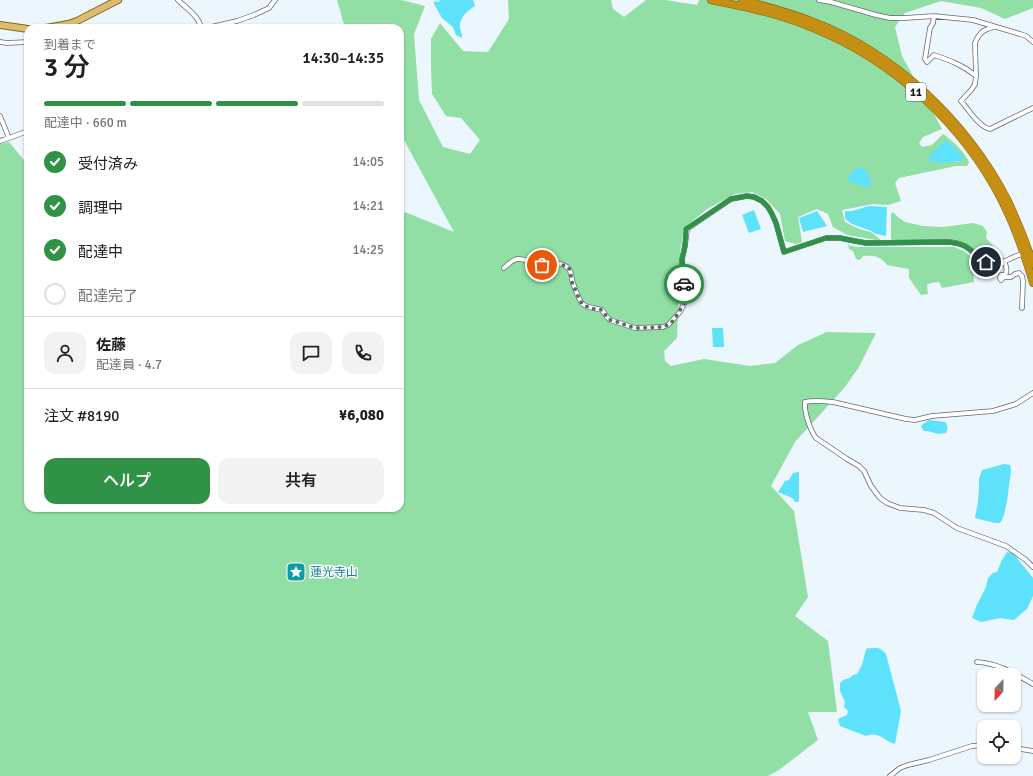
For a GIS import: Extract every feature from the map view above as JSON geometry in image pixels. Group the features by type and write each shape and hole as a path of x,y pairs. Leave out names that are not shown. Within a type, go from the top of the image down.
{"highway":[{"name":"11","path":"711,0 729,2 760,10 792,20 827,34 859,50 901,79 937,112 995,178 1020,228 1033,264"},
{"name":"11","path":"742,0 815,22 862,45 904,75 941,108 1002,201 1024,254 1033,283"}],"main road":[{"path":"71,24 118,0"},
{"path":"0,24 24,28"}],"street":[{"path":"178,0 197,17 200,24"},
{"path":"222,24 254,15 270,8 275,0"},
{"path":"819,0 832,2 890,18 934,16 973,20 1026,36 1033,42"},
{"path":"934,16 933,23 930,28 925,59 927,62 934,54 958,64 976,76"},
{"path":"993,26 983,30 975,41 975,84 962,101 985,128 990,129 1033,108"},
{"path":"0,42 24,42"},
{"path":"0,116 8,138"},
{"path":"0,141 24,132"},
{"path":"504,268 513,260 520,259 542,265 558,264 567,266 570,270 572,282 580,301 584,305 590,308 602,310 610,320 635,328 663,327 674,320 686,300 682,260 686,229 731,199 747,196 754,197 762,201 768,207 776,223 784,252 826,238 840,238 866,243 956,243 963,245 992,265 997,265 1013,256 1024,254"},
{"path":"1004,261 1007,272 1005,275 1000,275 1001,280 1019,273 1022,276 1022,308"},
{"path":"1033,393 1016,404 1003,409 979,413 932,416 915,420 821,400 805,402 804,407 806,417 816,438 859,466 864,471 871,486 880,498 887,503 900,508 924,510 934,513 957,528 1006,546 1026,560 1033,567"},
{"path":"977,662 987,662 1007,670 1033,684"},
{"path":"890,776 900,768 908,765 977,746"},
{"path":"1021,749 1033,751"}],"green space":[{"path":"337,0 401,0 425,6 414,34 419,100 443,147 470,154 480,140 461,118 446,116 432,94 431,39 440,23 463,51 488,52 509,19 508,0 611,0 613,9 624,17 646,0 665,0 697,5 699,0 1033,0 1033,8 1005,19 981,8 941,1 905,13 895,27 902,56 942,129 923,137 919,143 922,147 932,145 943,134 958,146 969,162 967,166 956,166 899,178 895,183 901,201 888,205 873,204 842,210 845,222 859,229 871,232 882,241 847,235 833,227 828,214 817,209 798,217 802,242 796,244 785,241 780,214 766,199 752,192 735,194 707,209 684,228 680,253 677,338 664,351 665,361 671,366 704,359 750,366 775,363 798,345 827,332 876,333 859,367 845,387 795,442 771,486 794,511 808,597 795,616 828,641 837,712 808,712 818,740 779,770 768,776 0,776 0,144 9,142 24,160 24,512 404,512 404,212 454,232 405,142 404,24 344,24","holes":["950,143 958,162 933,162"]},
{"path":"893,212 905,222 923,226 943,227 973,223 983,226 987,232 986,238 1000,253 993,261 966,243 954,240 892,240 891,214"},
{"path":"848,245 857,247 954,247 964,251 973,258 974,282 942,288 939,282 931,283 927,285 928,294 921,295 909,278 909,269 887,265 879,258 873,256 863,256 860,260 856,259 853,251 849,249"}],"water":[{"path":"441,0 473,0 475,6 466,13 460,24 462,38 456,35 453,27 442,18 434,4 434,1 438,2"},
{"path":"945,141 950,143 962,155 963,160 956,162 930,161 929,157 931,154"},
{"path":"862,167 866,170 872,183 866,187 850,182 848,178 853,170"},
{"path":"869,206 887,207 886,236 876,234 852,224 845,219 845,211"},
{"path":"754,210 761,229 749,233 742,215"},
{"path":"817,211 827,226 803,232 799,218"},
{"path":"712,328 723,328 724,347 713,347"},
{"path":"929,420 945,422 947,424 946,433 938,434 924,431 921,427"},
{"path":"1004,464 1010,465 1011,471 1006,506 1000,523 975,518 978,502 979,479 982,470"},
{"path":"799,472 799,501 795,502 790,497 778,492 785,481 789,480 793,473"},
{"path":"1007,552 1013,553 1033,578 1033,596 1027,609 1014,620 1000,618 981,622 972,618 986,587 988,578 993,573 997,572"},
{"path":"867,648 879,648 886,654 901,711 895,744 875,735 866,736 840,726 838,719 847,715 848,711 844,707 845,702 840,691 840,683 843,680 857,674 862,665"}],"way so far":[{"path":"542,265 558,264 567,266 572,274 572,282 580,301 584,305 590,308 602,310 610,320 635,328 663,327 674,320 686,300 684,284"}],"place":[{"name":"蓮光寺山","path":"296,572"}],"route":[{"path":"684,284 682,260 686,229 731,199 747,196 754,197 762,201 768,207 776,223 784,252 826,238 840,238 866,243 946,242 963,245 986,262"}]}
